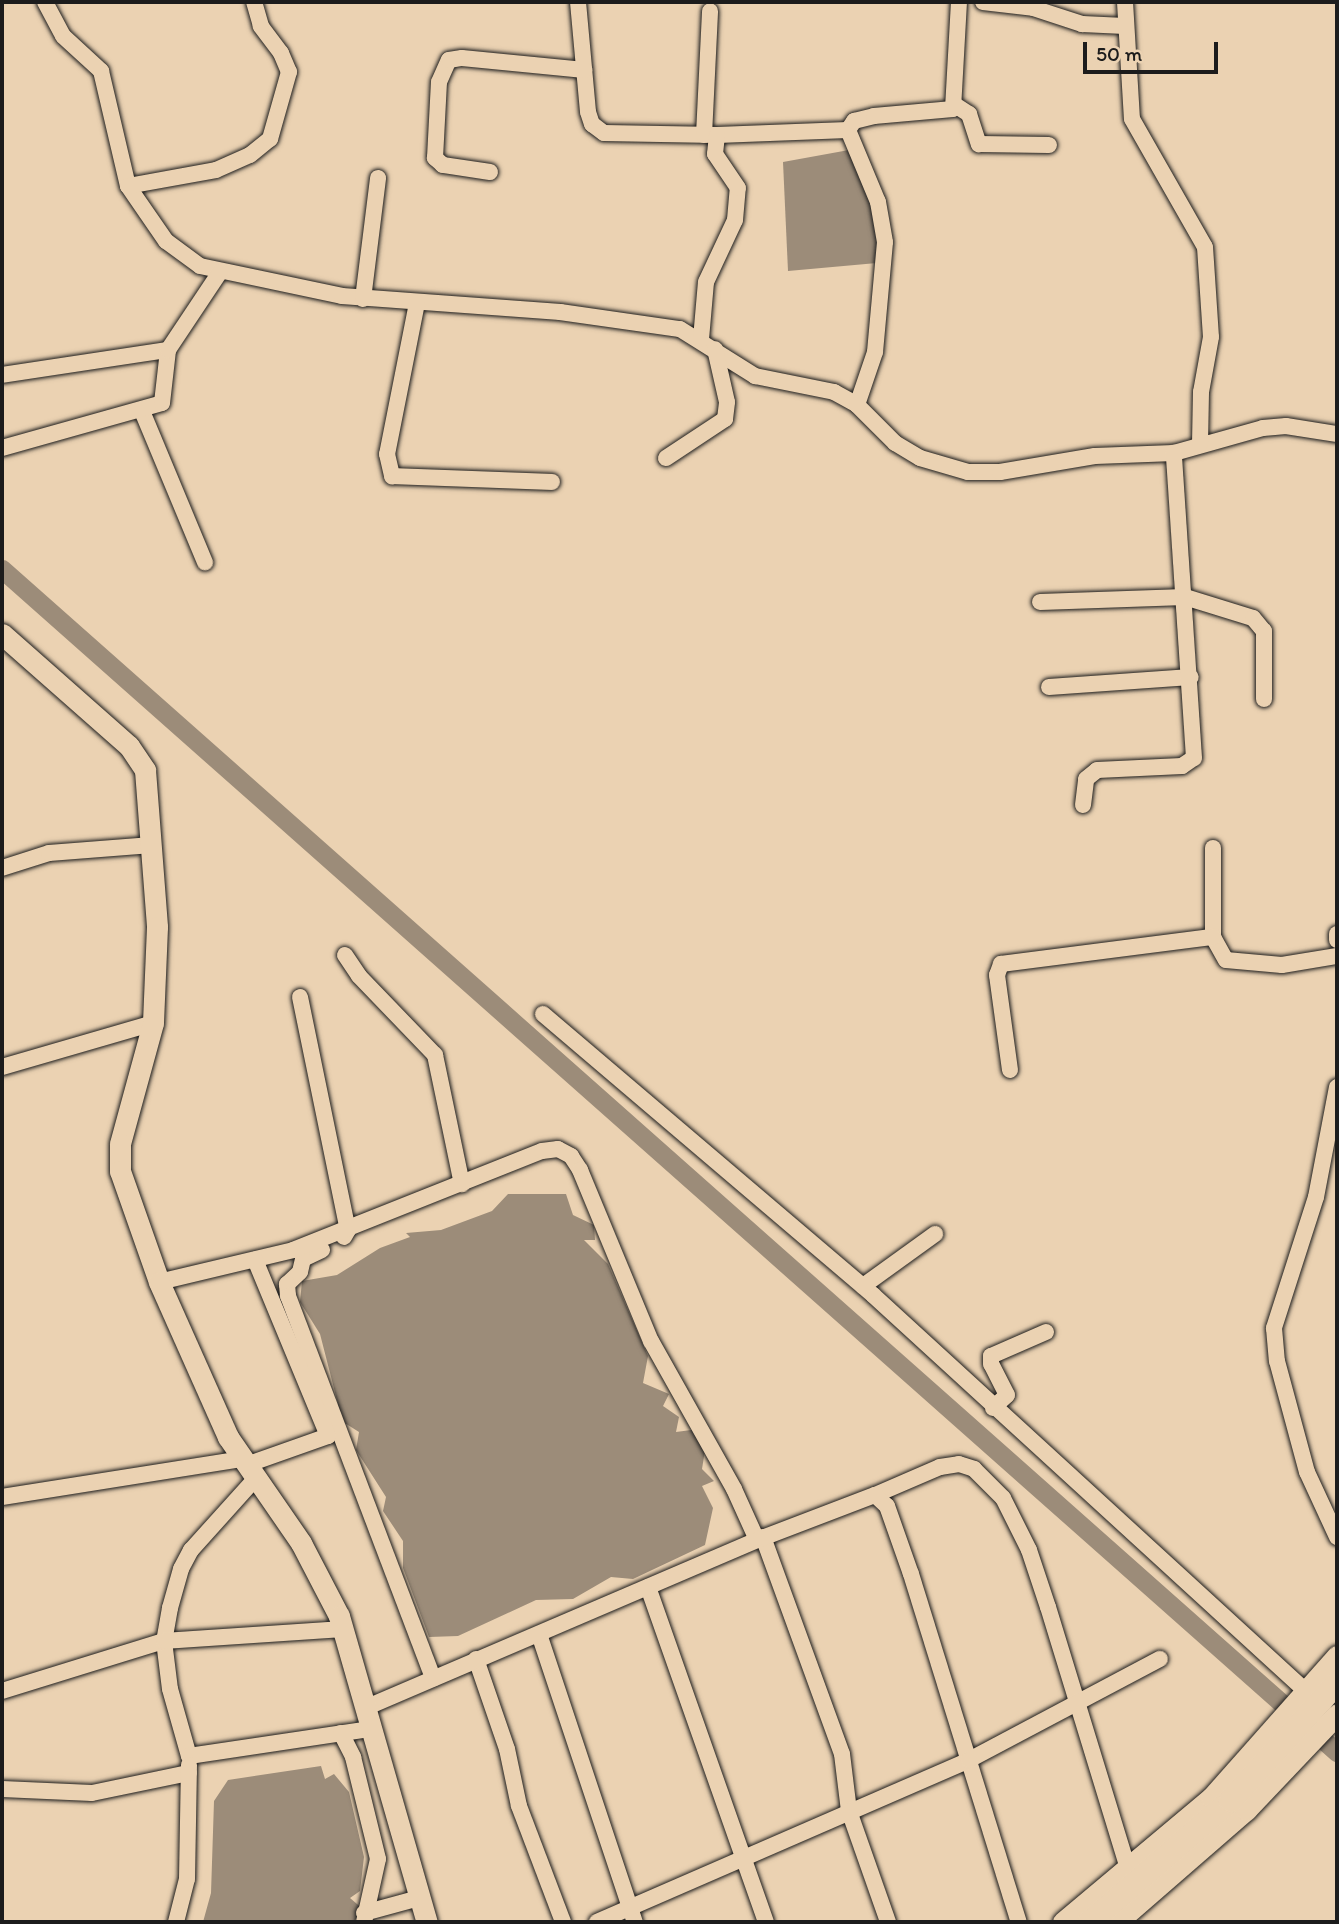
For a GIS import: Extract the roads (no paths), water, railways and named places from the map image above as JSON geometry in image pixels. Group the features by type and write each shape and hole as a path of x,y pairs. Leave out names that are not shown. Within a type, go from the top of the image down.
{"main road":[{"path":"1089,1922 1230,1800 1336,1666"}],"street":[{"path":"46,2 63,36 101,71 128,186 155,228 185,258 220,272 363,299 560,312 664,326 701,339 755,376 834,392 857,405 895,443 920,458 968,472 1000,472 1095,456 1174,453 1200,444 1286,426 1337,434"},
{"path":"128,186 216,170 250,155 270,139 289,72 281,53 261,26 254,2"},
{"path":"578,2 590,120 604,133 710,135 848,130"},
{"path":"955,105 959,2"},
{"path":"983,2 1032,8 1082,24 1125,26"},
{"path":"1125,2 1126,88 1135,130 1191,215 1205,247 1212,337 1201,392 1200,444"},
{"path":"701,339 706,282 735,220 738,188 715,155 710,135 710,11"},
{"path":"490,172 443,165 434,153 442,70 453,58 584,70"},
{"path":"848,130 854,121 874,116 938,113 955,105"},
{"path":"955,105 969,114 979,144 1049,145"},
{"path":"848,130 878,202 885,242 875,352 857,405"},
{"path":"363,299 378,178"},
{"path":"2,448 142,411 162,403 168,350 220,272"},
{"path":"417,303 387,454 392,476 552,482"},
{"path":"666,458 726,419 727,402 716,349"},
{"path":"2,375 168,350"},
{"path":"142,411 205,562"},
{"path":"1083,805 1086,779 1097,770 1190,764 1195,751 1174,453"},
{"path":"1040,602 1185,597 1261,623 1265,641 1264,699"},
{"path":"2,634 129,746 145,770 150,788 157,927 153,1023 120,1144 120,1171 159,1282 247,1468 301,1543 343,1629 427,1922"},
{"path":"1049,687 1191,677"},
{"path":"2,868 49,853 152,845"},
{"path":"1213,848 1213,937 1221,955 1232,962 1282,965 1337,957"},
{"path":"1337,934 1337,940"},
{"path":"1010,1070 997,975 1001,964 1213,937"},
{"path":"345,955 359,976 435,1055 462,1184"},
{"path":"300,997 348,1230 337,1245 303,1259 300,1272 287,1284 288,1296 433,1678"},
{"path":"543,1014 863,1286 993,1408 1135,1530 1306,1695"},
{"path":"2,1068 153,1023"},
{"path":"1337,1087 1312,1209 1274,1328 1277,1361 1307,1472 1337,1537"},
{"path":"159,1282 255,1260 348,1230 542,1151 558,1149 571,1156 651,1341 760,1538 842,1754 849,1811 888,1922"},
{"path":"863,1286 935,1234"},
{"path":"2,1497 247,1468 328,1437 255,1260"},
{"path":"993,1408 1007,1395 991,1356 1046,1332"},
{"path":"2,1789 92,1793 189,1764 341,1733 433,1678 760,1538 875,1495 940,1466 974,1469 988,1480 1016,1519 1078,1703 1128,1869"},
{"path":"176,1922 187,1879 189,1764 170,1689 163,1642 181,1569 247,1468"},
{"path":"875,1495 887,1506 1019,1922"},
{"path":"648,1587 746,1856 766,1922"},
{"path":"2,1691 163,1642 343,1629"},
{"path":"539,1634 633,1915"},
{"path":"476,1659 507,1749 519,1806 564,1922"},
{"path":"597,1922 633,1915 746,1856 969,1760 1160,1659"},
{"path":"1063,1922 1211,1798 1336,1666"},
{"path":"1117,1922 1246,1810 1337,1714"},
{"path":"341,1733 353,1757 378,1859 364,1918"},
{"path":"364,1918 419,1898"}],"waterway":[{"path":"2,569 1337,1752"}]}
